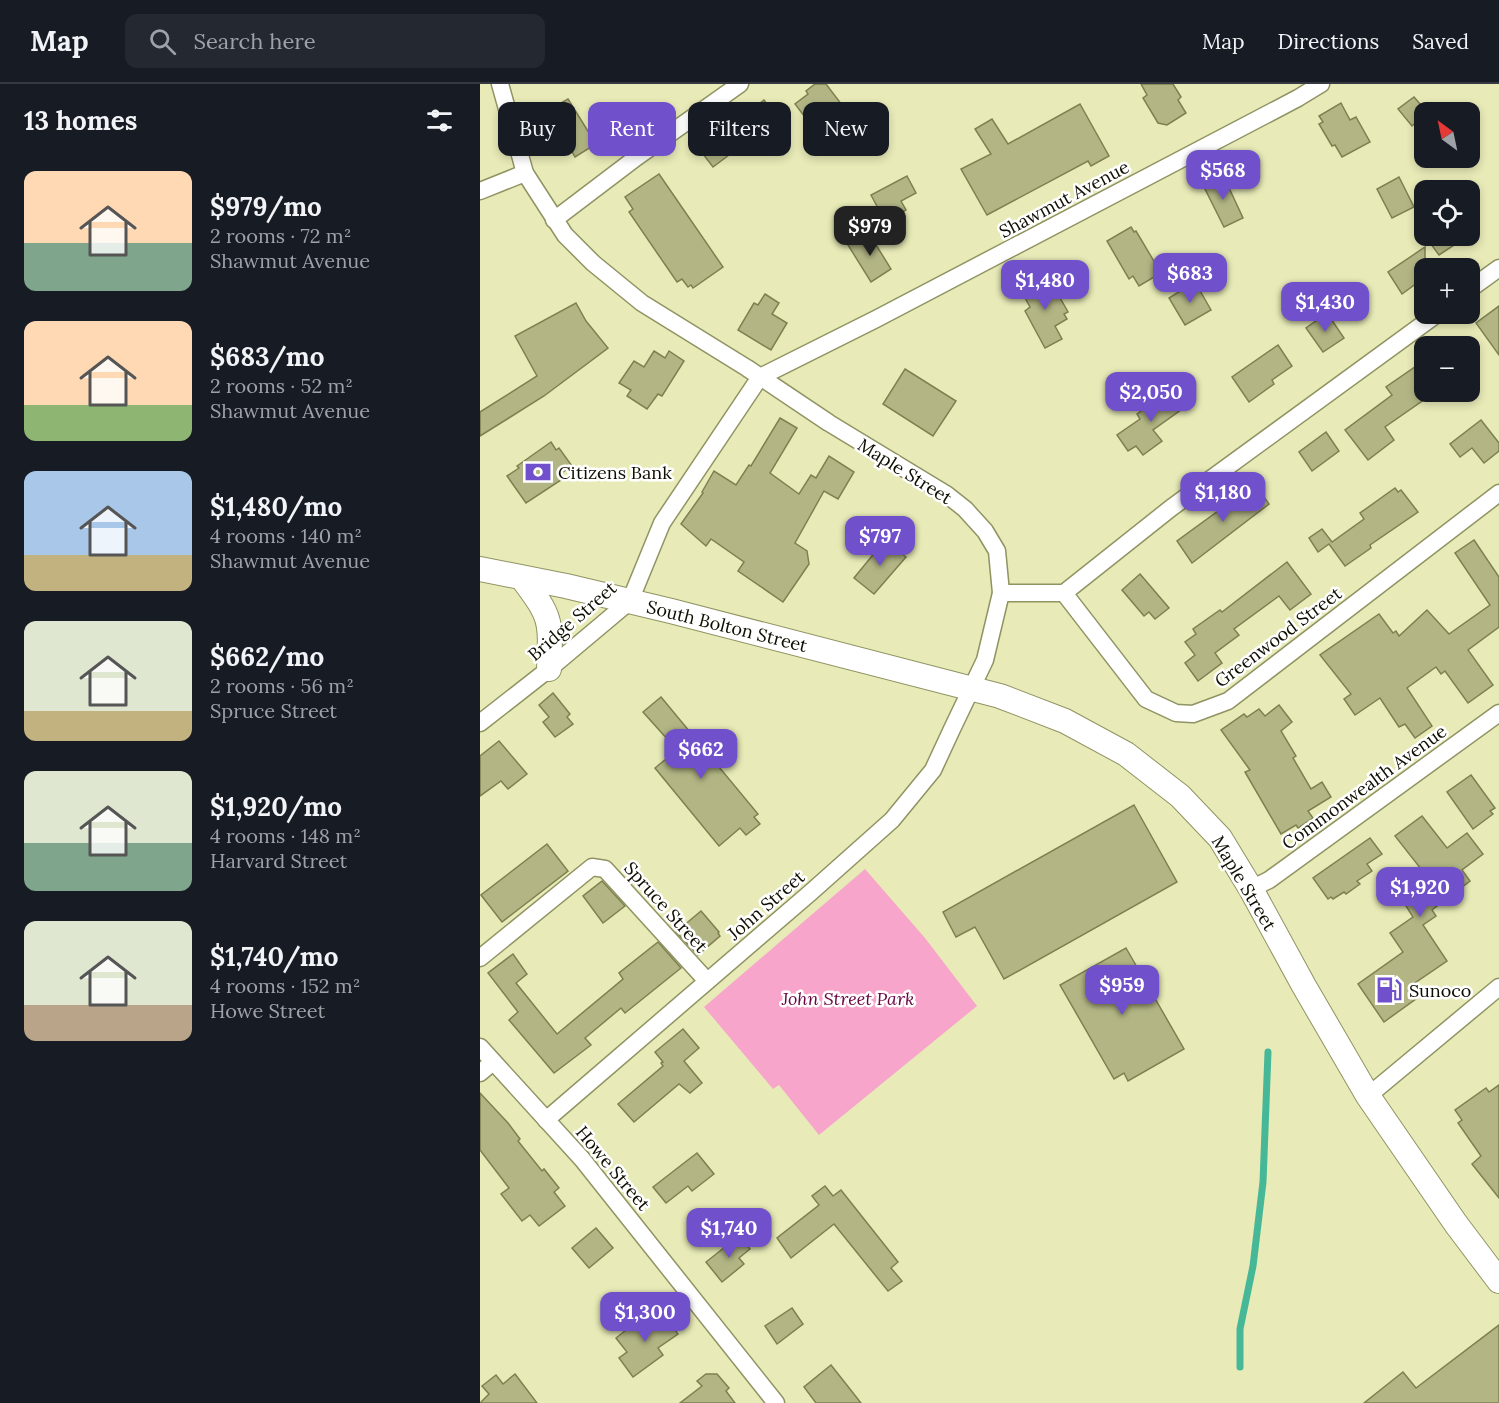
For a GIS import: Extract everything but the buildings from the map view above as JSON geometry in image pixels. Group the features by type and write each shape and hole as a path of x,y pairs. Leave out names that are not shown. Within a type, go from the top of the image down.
{"main road":[{"name":"South Bolton Street","path":"480,569 630,601 972,688"},
{"path":"522,578 542,605 549,620 551,633 549,669"},
{"name":"Maple Street","path":"972,688 1000,696 1065,721 1126,754 1180,796 1220,838 1368,1096 1456,1224 1499,1281"}],"street":[{"name":"Maple Street","path":"500,84 525,173 565,235 593,263 642,303 829,423 946,494 965,509 985,531 997,551 1001,593 985,660 972,688"},
{"path":"554,220 636,157 740,84"},
{"name":"Shawmut Avenue","path":"760,377 876,320 1321,84"},
{"path":"480,191 525,173"},
{"path":"1480,282 1499,268"},
{"path":"1001,593 1064,593 1171,508 1423,324"},
{"name":"Bridge Street","path":"480,723 630,601 662,523 760,377"},
{"name":"Greenwood Street","path":"1064,593 1146,699 1176,713 1193,714 1228,701 1499,493"},
{"name":"John Street","path":"546,1120 892,820 933,770 972,688"},
{"name":"Commonwealth Avenue","path":"1251,890 1269,880 1499,712"},
{"name":"Spruce Street","path":"480,958 592,867 605,868 708,981"},
{"path":"1368,1096 1499,987"},
{"name":"Howe Street","path":"480,1047 582,1159 776,1403"},
{"path":"480,1073 493,1062"}],"green space":[{"name":"John Street Park","path":"865,869 925,938 977,1006 819,1135 779,1085 773,1089 704,1007"}],"waterway":[{"path":"1240,1367 1240,1329 1253,1266 1263,1182 1268,1052"}],"place":[{"name":"Citizens Bank","path":"538,472"},
{"name":"Sunoco","path":"1389,990"}]}
